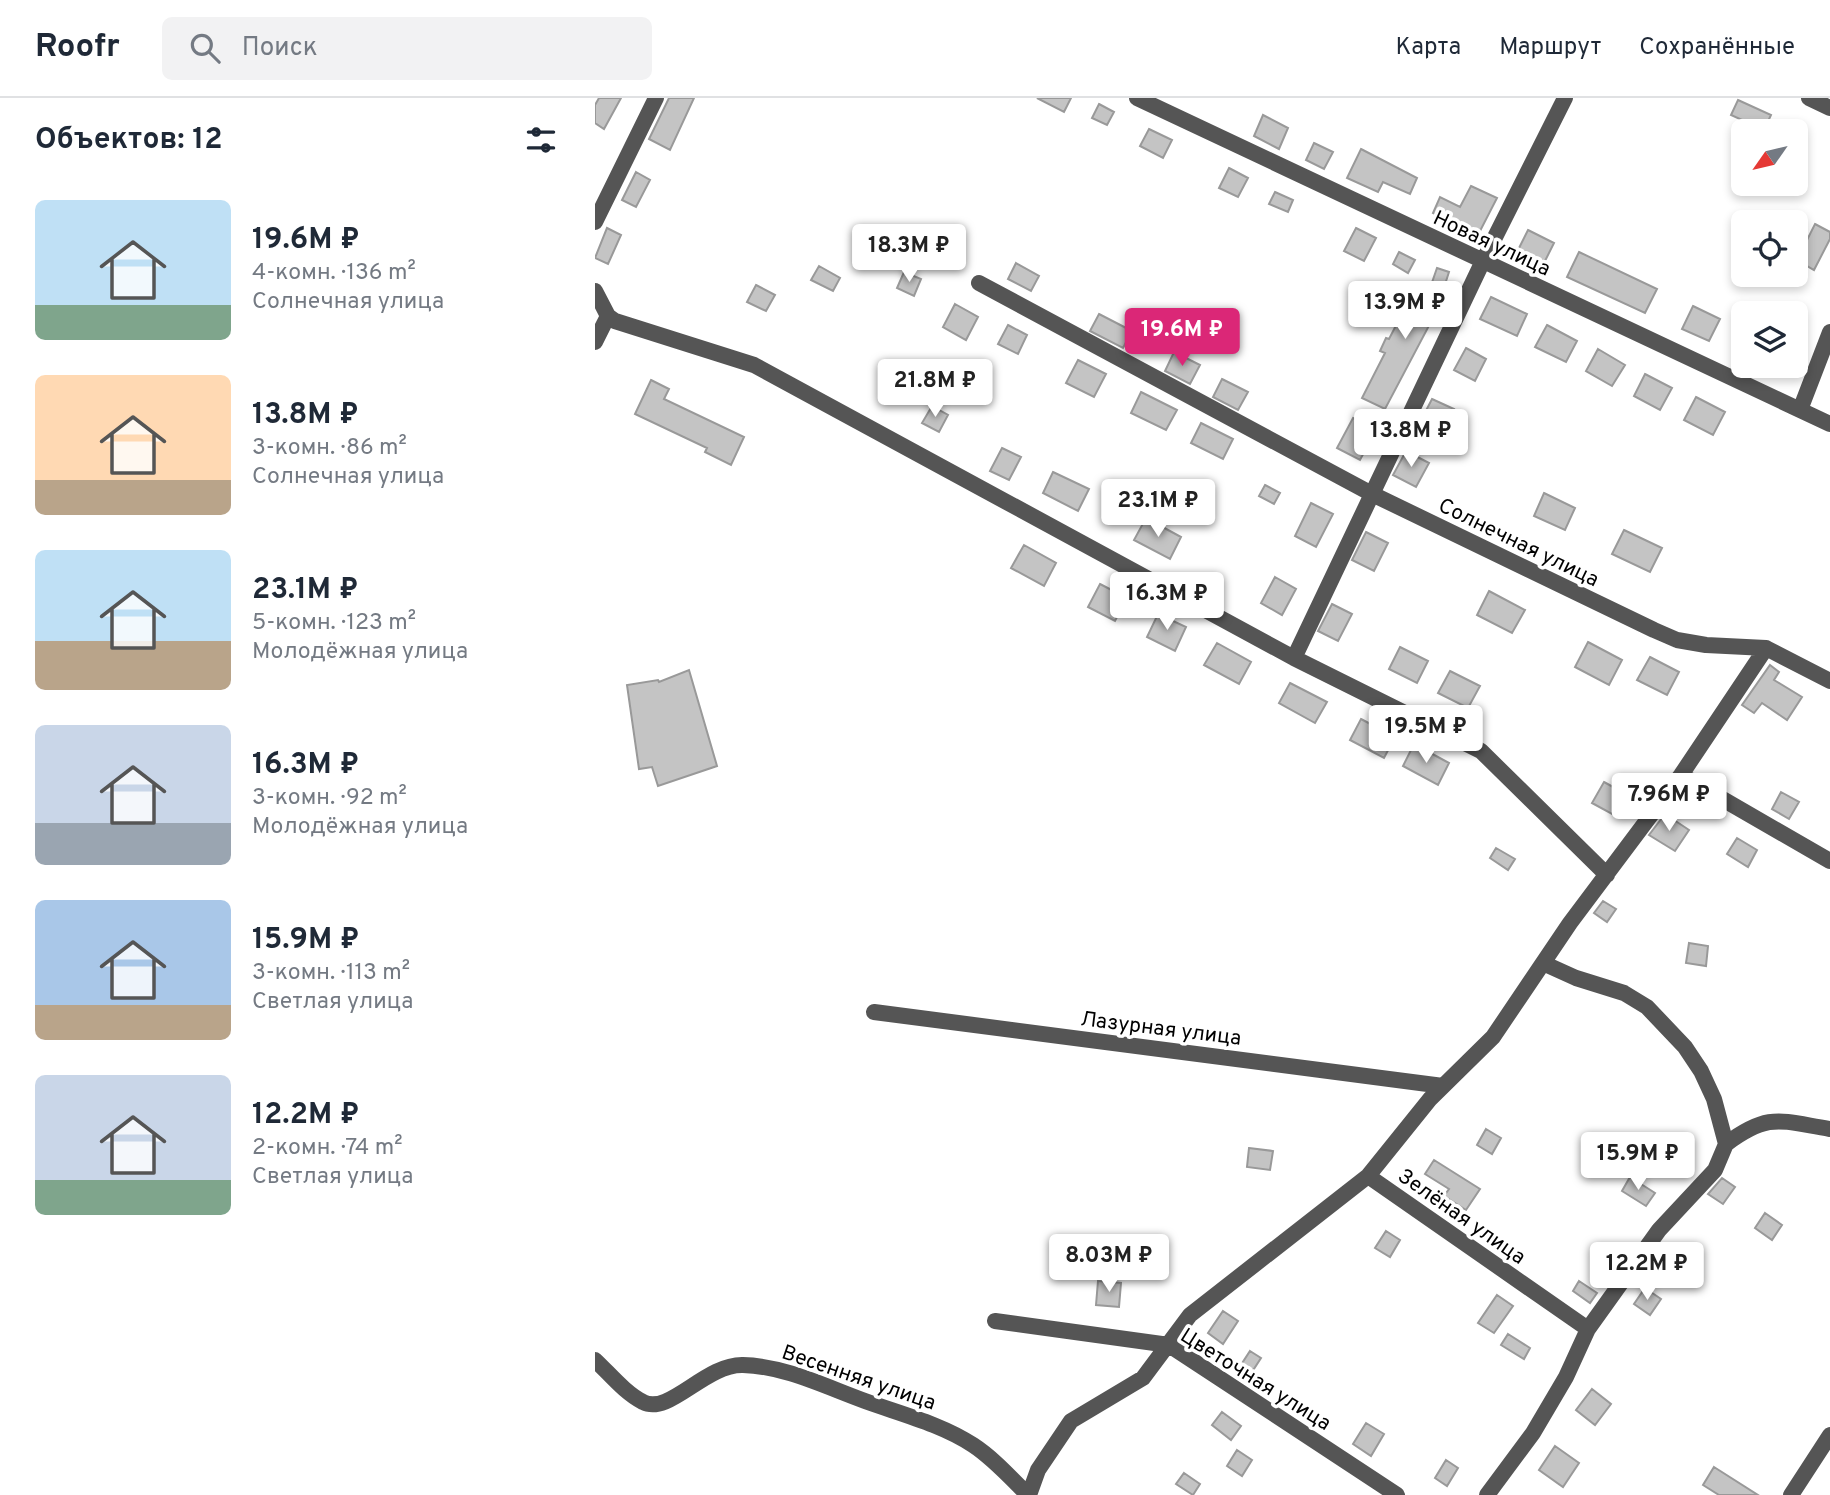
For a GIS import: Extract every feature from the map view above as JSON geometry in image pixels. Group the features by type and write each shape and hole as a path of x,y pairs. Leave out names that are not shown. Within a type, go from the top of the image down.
{"street":[{"path":"595,222 656,98"},
{"name":"Новая улица","path":"1137,98 1482,263 1830,424"},
{"path":"1294,659 1482,263 1565,98"},
{"path":"1809,98 1830,108"},
{"name":"Солнечная улица","path":"979,283 1372,494 1677,640 1706,645 1766,648 1830,681"},
{"path":"595,291 608,316 623,325 754,365 1294,659 1481,751 1607,875"},
{"path":"595,342 608,316"},
{"path":"1800,410 1830,332"},
{"name":"Зелёная улица","path":"1588,1329 1368,1176 1443,1086 1493,1037 1545,964 1570,923 1681,775 1766,648"},
{"path":"1681,775 1830,861"},
{"path":"1545,964 1576,978 1624,993 1647,1007 1685,1046 1701,1071 1714,1099 1726,1144"},
{"name":"Лазурная улица","path":"874,1012 1443,1086"},
{"path":"1487,1495 1533,1433 1566,1377 1588,1329 1659,1230 1715,1170 1726,1144 1750,1127 1776,1120 1830,1129"},
{"path":"1028,1495 1038,1470 1071,1421 1143,1378 1189,1315 1368,1176"},
{"name":"Цветочная улица","path":"995,1321 1169,1345 1397,1495"},
{"name":"Весенняя улица","path":"595,1360 640,1401 655,1405 670,1402 695,1382 719,1369 740,1365 770,1367 939,1427 973,1445 1028,1495"},
{"path":"1791,1495 1830,1434"}],"building":[{"path":"599,98 621,98 604,129 595,123 595,105"},
{"path":"669,98 694,98 670,150 649,139"},
{"path":"1037,98 1071,98 1064,112"},
{"path":"1738,100 1771,115 1769,119 1740,119 1731,115"},
{"path":"1099,104 1114,112 1107,125 1092,118"},
{"path":"1263,115 1288,128 1279,149 1254,136"},
{"path":"1149,129 1172,140 1163,158 1140,146"},
{"path":"1314,143 1333,152 1324,169 1306,160"},
{"path":"1361,149 1417,178 1410,194 1383,182 1378,192 1347,178"},
{"path":"1229,168 1248,178 1238,197 1219,188"},
{"path":"636,172 650,180 636,207 622,200"},
{"path":"1471,186 1497,198 1478,235 1433,213 1440,197 1460,207"},
{"path":"1275,192 1293,200 1288,212 1269,204"},
{"path":"1815,224 1830,232 1830,239 1814,270 1808,266 1808,238"},
{"path":"607,228 621,235 608,264 595,258"},
{"path":"1356,228 1376,238 1364,261 1344,251"},
{"path":"1528,230 1554,243 1543,265 1517,252"},
{"path":"1399,252 1415,260 1408,273 1393,264"},
{"path":"1579,252 1657,289 1645,313 1567,277"},
{"path":"1016,263 1039,276 1031,291 1008,279"},
{"path":"819,266 840,278 833,291 811,280"},
{"path":"1437,268 1449,272 1440,300 1442,301 1385,409 1362,398 1385,353 1380,351 1386,338 1389,339 1416,287 1428,294"},
{"path":"904,272 921,279 914,296 897,288"},
{"path":"756,285 775,295 766,311 747,302"},
{"path":"1491,297 1527,314 1517,336 1480,319"},
{"path":"955,304 978,317 966,340 943,327"},
{"path":"1693,306 1720,319 1709,341 1682,329"},
{"path":"1099,314 1132,331 1123,348 1090,331"},
{"path":"1008,325 1027,335 1018,354 998,344"},
{"path":"1547,325 1577,341 1566,362 1535,347"},
{"path":"1466,348 1486,359 1475,381 1454,370"},
{"path":"1598,349 1625,365 1612,386 1586,371"},
{"path":"1174,352 1200,365 1190,384 1165,371"},
{"path":"1078,360 1106,374 1094,397 1066,383"},
{"path":"1645,374 1672,388 1660,410 1634,396"},
{"path":"1222,379 1248,392 1238,410 1213,397"},
{"path":"651,380 669,389 664,399 744,437 731,465 705,452 707,448 635,414"},
{"path":"1141,392 1177,410 1166,430 1131,413"},
{"path":"1696,397 1725,412 1713,435 1684,420"},
{"path":"1432,399 1454,409 1440,437 1418,426"},
{"path":"932,406 948,415 939,432 922,423"},
{"path":"1353,418 1376,430 1360,460 1337,448"},
{"path":"1201,423 1233,439 1223,459 1191,443"},
{"path":"1002,448 1021,457 1009,480 990,471"},
{"path":"1406,451 1429,463 1416,487 1393,475"},
{"path":"1053,472 1089,489 1078,511 1043,493"},
{"path":"1265,485 1280,493 1274,504 1259,496"},
{"path":"1544,493 1575,508 1565,530 1534,516"},
{"path":"1311,503 1333,514 1316,547 1295,536"},
{"path":"1146,518 1181,537 1170,559 1134,540"},
{"path":"1624,530 1662,548 1650,572 1612,554"},
{"path":"1366,532 1388,543 1374,571 1352,560"},
{"path":"1024,545 1056,563 1044,586 1011,568"},
{"path":"1275,577 1296,589 1282,615 1261,603"},
{"path":"1100,584 1127,598 1115,621 1088,607"},
{"path":"1489,591 1525,610 1512,633 1477,615"},
{"path":"1332,604 1352,614 1338,641 1318,631"},
{"path":"1158,614 1186,627 1175,651 1147,637"},
{"path":"1588,642 1622,660 1609,685 1575,667"},
{"path":"1217,643 1251,662 1239,684 1204,665"},
{"path":"1400,647 1428,661 1417,683 1389,669"},
{"path":"1650,657 1679,672 1667,695 1637,680"},
{"path":"1770,665 1779,672 1774,680 1802,697 1787,720 1762,703 1754,713 1742,705"},
{"path":"689,670 717,766 658,786 652,767 639,769 627,685 659,682"},
{"path":"1450,671 1480,686 1468,708 1438,693"},
{"path":"1290,683 1327,702 1315,723 1279,703"},
{"path":"1361,719 1395,737 1384,758 1350,740"},
{"path":"1414,744 1449,763 1438,785 1403,766"},
{"path":"1604,782 1624,793 1612,814 1592,803"},
{"path":"1781,792 1799,802 1789,819 1772,809"},
{"path":"1665,814 1689,830 1675,851 1649,835"},
{"path":"1737,838 1757,850 1748,867 1727,854"},
{"path":"1496,848 1515,859 1508,870 1490,858"},
{"path":"1603,901 1616,909 1607,922 1594,913"},
{"path":"1689,943 1708,946 1706,966 1686,963"},
{"path":"1486,1129 1501,1138 1492,1154 1477,1145"},
{"path":"1249,1148 1273,1151 1270,1170 1247,1167"},
{"path":"1434,1160 1480,1189 1466,1210 1444,1196 1449,1189 1425,1174"},
{"path":"1630,1177 1655,1193 1646,1206 1622,1191"},
{"path":"1722,1178 1735,1187 1723,1204 1708,1194"},
{"path":"1765,1213 1782,1225 1772,1240 1755,1228"},
{"path":"1386,1231 1400,1240 1390,1257 1375,1248"},
{"path":"1098,1281 1121,1283 1119,1307 1096,1305"},
{"path":"1579,1281 1597,1293 1590,1303 1573,1291"},
{"path":"1645,1288 1661,1299 1650,1315 1634,1304"},
{"path":"1497,1295 1513,1306 1494,1333 1478,1323"},
{"path":"1223,1311 1238,1321 1223,1344 1208,1333"},
{"path":"1508,1334 1530,1348 1524,1359 1501,1345"},
{"path":"1250,1351 1261,1358 1248,1378 1237,1371"},
{"path":"1592,1389 1611,1404 1595,1425 1576,1410"},
{"path":"1222,1412 1241,1426 1231,1440 1212,1425"},
{"path":"1366,1423 1384,1434 1371,1456 1353,1444"},
{"path":"1555,1446 1579,1463 1563,1487 1539,1470"},
{"path":"1237,1450 1252,1460 1242,1476 1227,1466"},
{"path":"1446,1460 1458,1468 1447,1486 1435,1478"},
{"path":"1714,1467 1758,1495 1719,1495 1703,1485"},
{"path":"1184,1473 1200,1484 1193,1495 1176,1484"}]}
